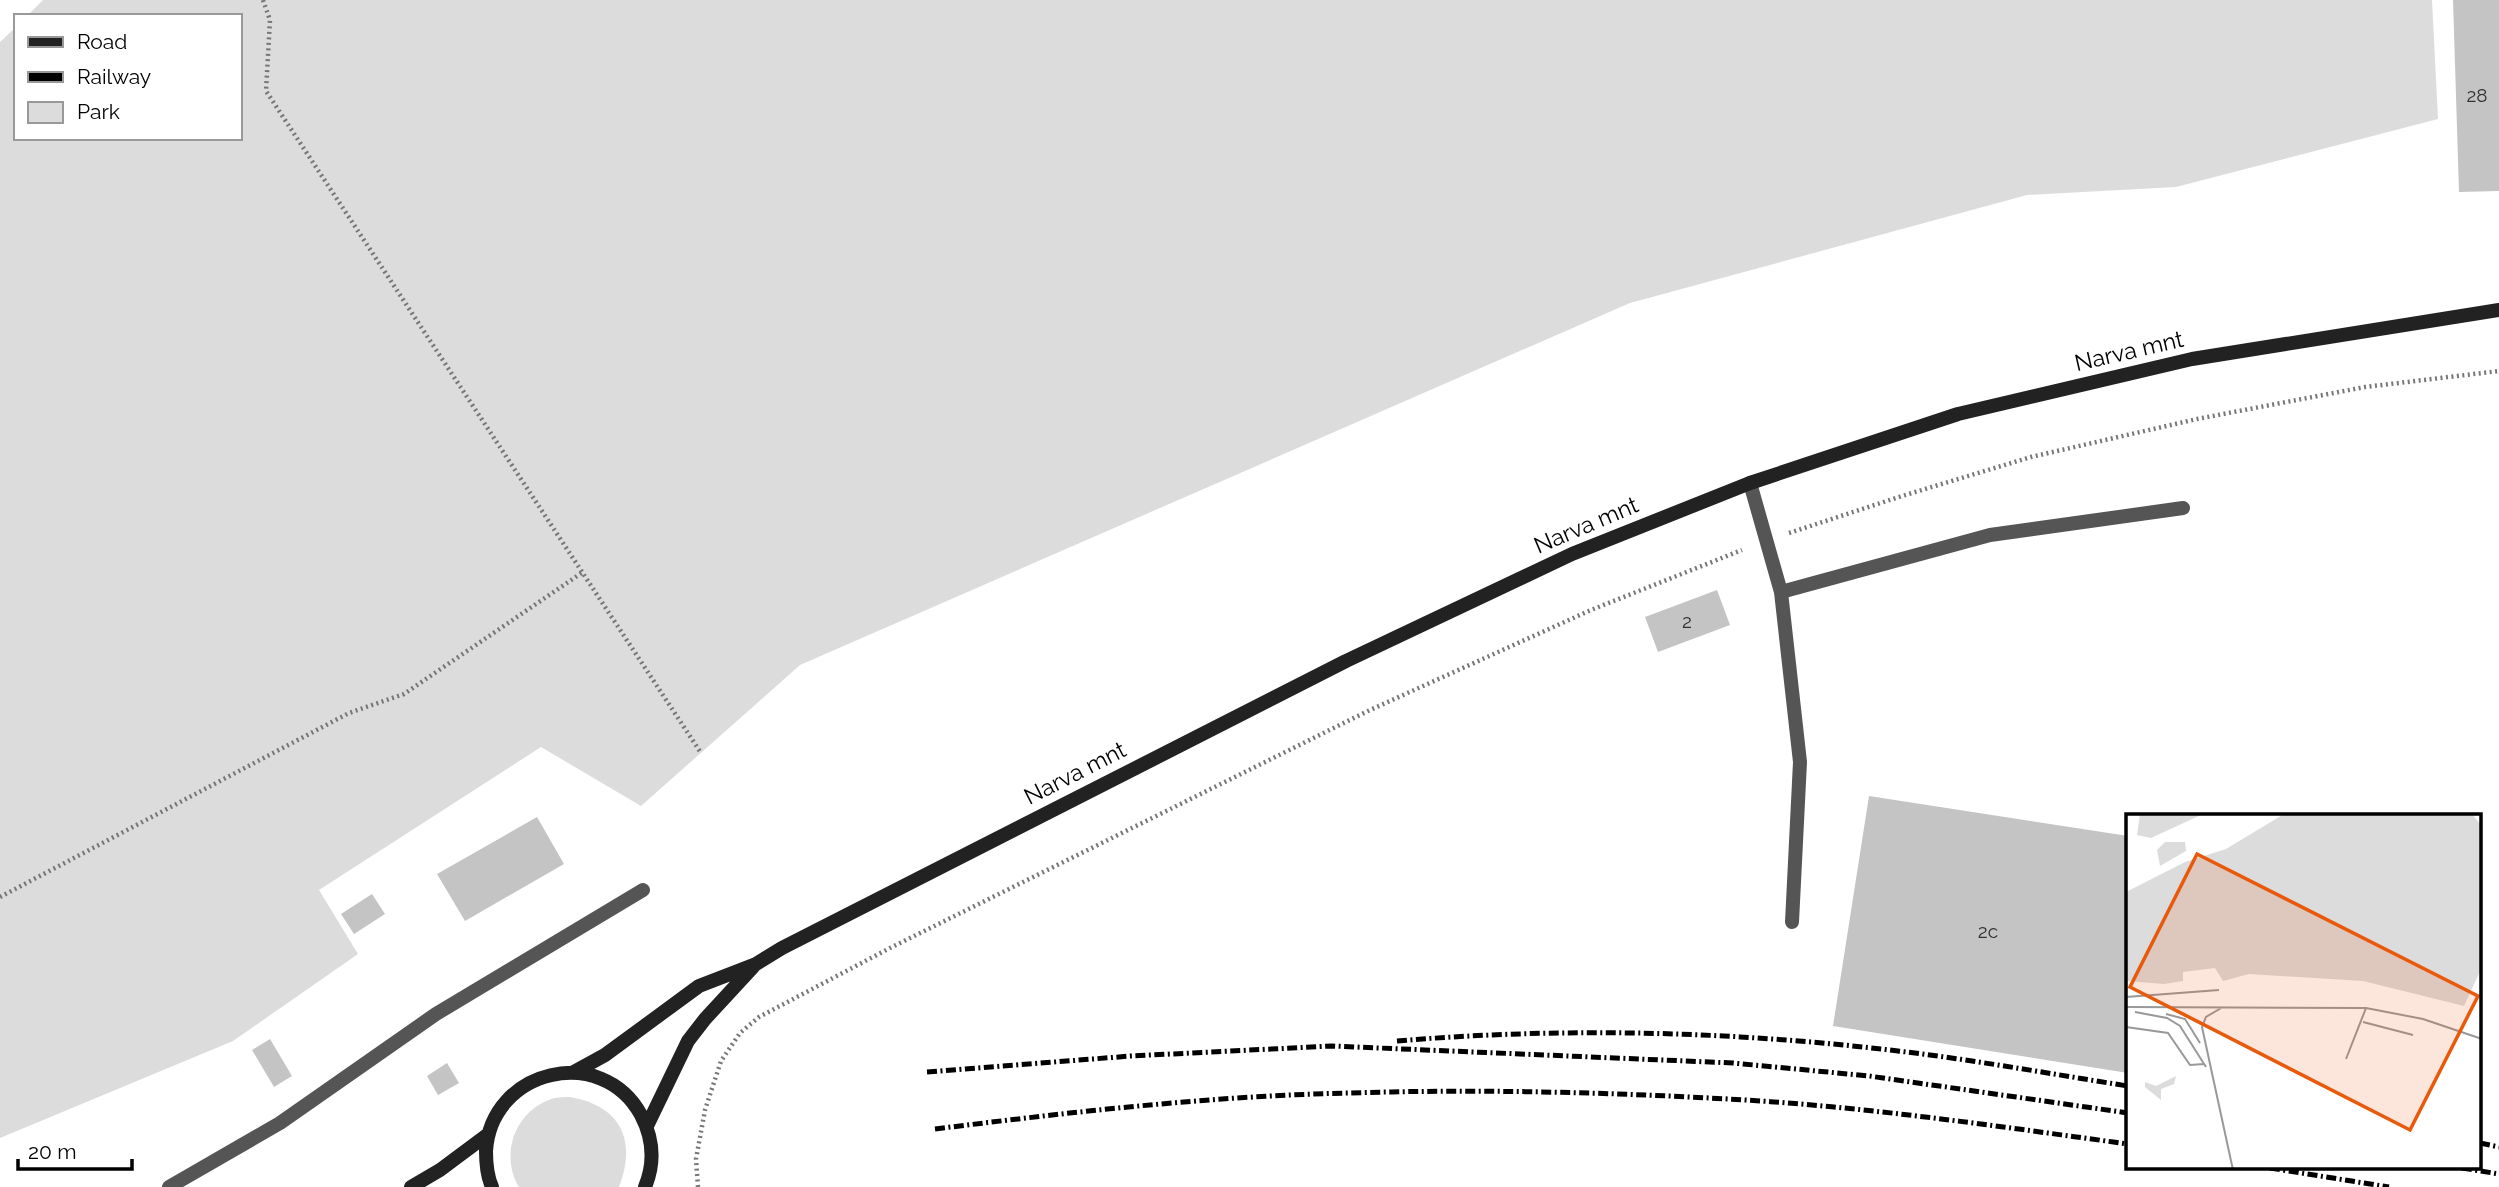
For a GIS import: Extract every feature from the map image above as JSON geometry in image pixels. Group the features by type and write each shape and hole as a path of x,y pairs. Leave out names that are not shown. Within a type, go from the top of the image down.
{"main road":[{"name":"Narva mnt","path":"574,1072 605,1055 699,986 756,964 807,935 1346,661 1572,554 1750,483 1958,414 2192,359 2499,310"},
{"name":"Narva mnt","path":"647,1126 688,1041 756,964"},
{"name":"Narva mnt","path":"492,1187 486,1162 488,1135 494,1118 508,1098 527,1083 550,1074 574,1072 598,1077 618,1088 636,1105 647,1126 652,1152 649,1184"},
{"name":"Narva mnt","path":"411,1187 440,1170 488,1135"}],"lane":[{"path":"1750,483 1781,592 1800,762 1792,922"},
{"path":"1781,592 1990,535 2183,508"},
{"path":"169,1187 280,1123 436,1014 643,890"}],"path":[{"path":"263,0 270,20 266,91 701,753"},
{"path":"698,1187 696,1159 705,1110 721,1060 740,1033 759,1017 890,948 1370,710 1591,610 1767,540 1915,492 2044,454 2197,419 2365,387 2499,371"},
{"path":"0,897 349,713 404,694 583,572"}],"green space":[{"path":"43,0 2432,0 2438,119 2176,187 2027,195 1630,303 800,665 641,806 541,747 319,890 358,954 233,1041 0,1138 0,42 14,29 14,140 242,140 242,14 29,14"},
{"path":"570,1097 602,1108 613,1117 620,1128 625,1140 626,1154 619,1187 519,1187 513,1175 511,1149 519,1125 537,1106 554,1098"}],"building":[{"path":"2453,0 2499,0 2499,191 2459,192"},
{"path":"1717,590 1730,625 1658,652 1645,617"},
{"path":"1869,796 2126,836 2126,1073 1833,1026"},
{"path":"537,817 564,864 465,921 437,874"},
{"path":"372,894 385,914 354,934 341,914"},
{"path":"270,1039 292,1076 274,1087 252,1050"},
{"path":"447,1063 459,1083 438,1095 427,1076"}],"railway":[{"path":"1397,1041 1522,1034 1710,1035 1836,1044 1927,1055 2126,1086"},
{"path":"927,1072 1131,1056 1332,1046 1733,1063 1869,1076 2126,1113"},
{"path":"935,1129 1193,1101 1396,1092 1538,1092 1828,1106 2126,1144"},
{"path":"2482,1143 2499,1147"},
{"path":"2283,1170 2389,1187"},
{"path":"2474,1170 2499,1174"}]}
